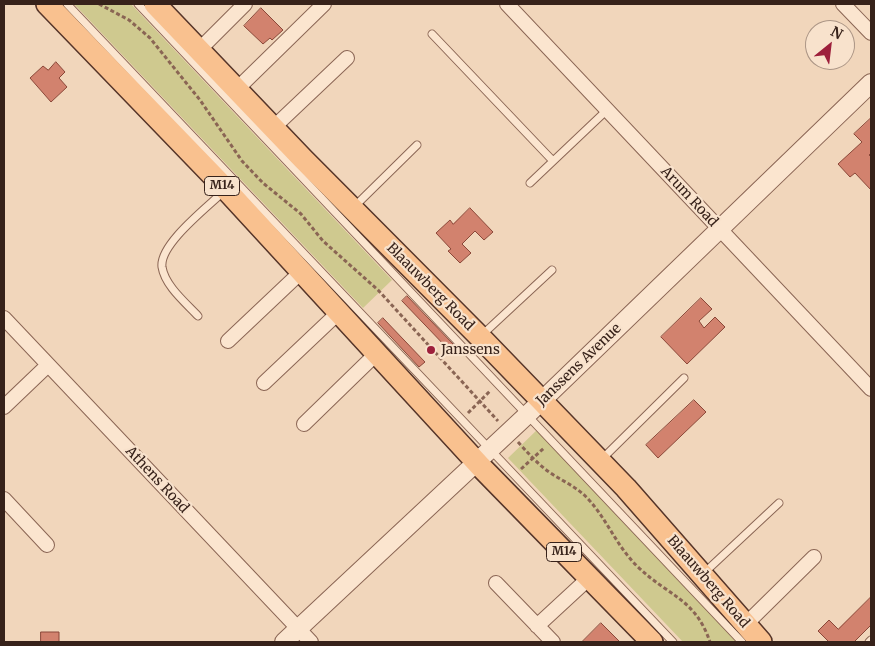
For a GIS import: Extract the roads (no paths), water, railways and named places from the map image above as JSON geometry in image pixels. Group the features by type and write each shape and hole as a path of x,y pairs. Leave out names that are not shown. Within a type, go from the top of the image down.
{"main road":[{"name":"M14","path":"47,4 226,190 376,354 483,455 589,578 652,642"},
{"name":"Blaauwberg Road","path":"155,4 352,209 480,337 534,408 600,461 702,576 744,633 761,642"}],"street":[{"path":"199,50 245,4"},
{"path":"236,90 324,4"},
{"name":"Arum Road","path":"507,4 871,389"},
{"path":"844,4 871,33"},
{"path":"273,128 347,58"},
{"name":"Janssens Avenue","path":"284,642 534,408 871,83"},
{"path":"228,341 301,272"},
{"path":"264,383 338,313"},
{"name":"Athens Road","path":"4,318 311,642"},
{"path":"304,424 376,354"},
{"path":"4,407 48,365"},
{"path":"4,499 47,545"},
{"path":"744,633 814,557"},
{"path":"537,626 589,578"},
{"path":"496,583 553,642"}],"lane":[{"path":"67,4 483,455 673,642"},
{"path":"138,4 534,408 744,633"},
{"path":"432,34 553,161"},
{"path":"530,183 607,110"},
{"path":"352,209 416,145"},
{"path":"198,316 166,278 162,262 165,252 176,238 226,190"},
{"path":"480,337 552,270"},
{"path":"600,461 684,378"},
{"path":"702,576 779,503"}],"place":[{"name":"Janssens","path":"431,350"}]}
